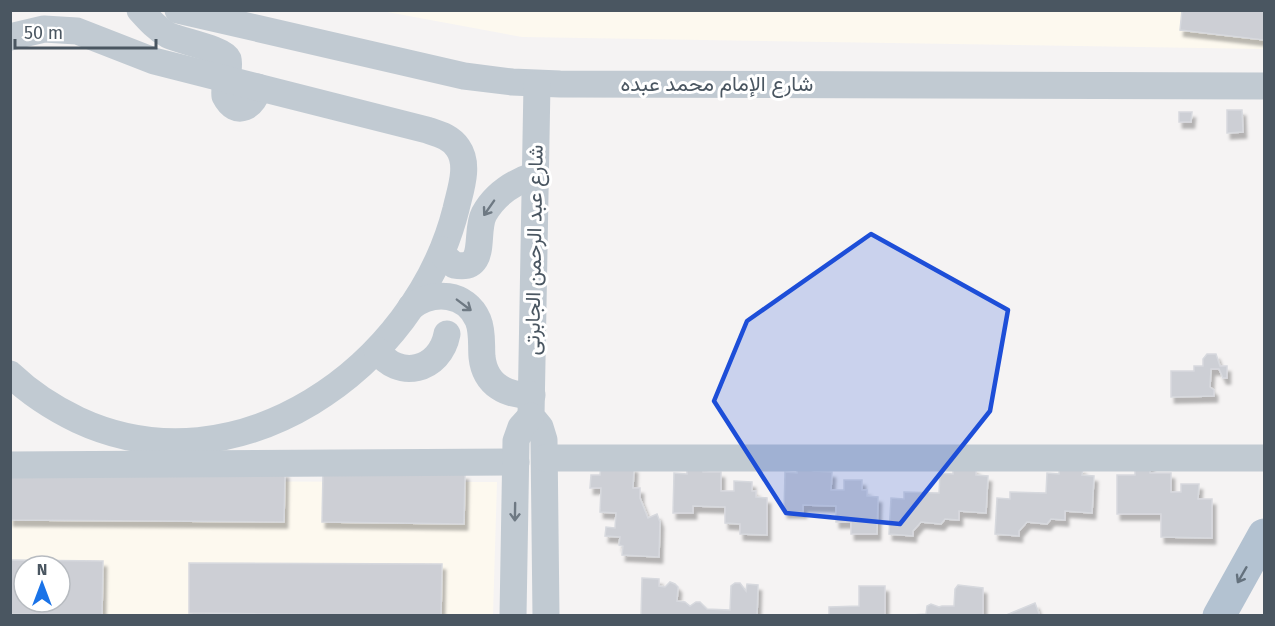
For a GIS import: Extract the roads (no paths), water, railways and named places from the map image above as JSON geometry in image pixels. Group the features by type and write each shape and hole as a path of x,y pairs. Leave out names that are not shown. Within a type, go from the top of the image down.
{"main road":[{"path":"1219,615 1264,535"}],"street":[{"path":"10,374 49,404 109,432 141,440 174,443 196,442 240,434 281,418 339,383 376,350 411,307 428,280 442,250 455,212 464,173 462,156 452,141 427,130 258,87 256,98 252,103 242,108 231,105 225,96 228,63 224,54 189,44 167,34 140,10"},
{"name":"شارع الإمام محمد عبده","path":"178,10 464,76 537,84 1264,86"},
{"path":"10,37 44,29 76,31 138,56 226,79"},
{"name":"شارع عبد الرحمن الجابرتى","path":"513,615 518,433 531,406 537,84"},
{"path":"442,250 448,262 454,265 466,266 472,263 479,252 482,220 487,209 508,188 536,175"},
{"path":"411,307 426,297 435,295 453,297 461,301 474,312 478,320 484,368 488,376 501,389 531,406"},
{"path":"376,350 394,365 410,369 418,368 438,355 446,342 447,334"},
{"name":"شارع عبد الرحمن الجابرتى","path":"531,406 543,433 545,458 546,615"},
{"path":"545,458 1264,458"},
{"path":"10,465 516,462"}]}
